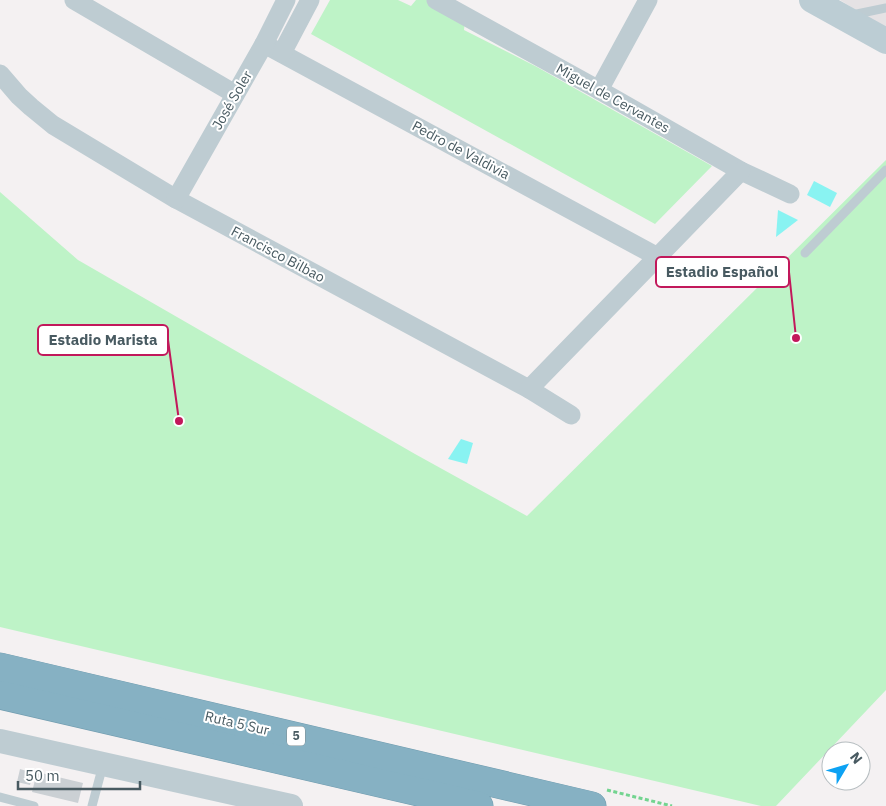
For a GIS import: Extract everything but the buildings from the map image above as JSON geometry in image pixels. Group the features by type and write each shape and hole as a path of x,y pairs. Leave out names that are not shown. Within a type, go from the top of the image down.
{"highway":[{"name":"Ruta 5 Sur","path":"0,667 592,806"},
{"name":"Ruta 5 Sur","path":"0,695 480,806"}],"main road":[{"path":"812,0 886,41"}],"street":[{"path":"74,0 235,94"},
{"name":"José Soler","path":"176,199 264,44 286,0"},
{"path":"282,53 310,0"},
{"name":"Miguel de Cervantes","path":"436,0 741,171 790,194"},
{"path":"599,90 648,0"},
{"name":"Pedro de Valdivia","path":"264,44 658,257"},
{"name":"Francisco Bilbao","path":"0,74 19,96 53,124 176,199 529,389 570,414"},
{"path":"529,389 741,171"},
{"path":"0,741 291,806"}],"lane":[{"path":"843,17 886,8"},
{"path":"805,253 886,170"},
{"path":"92,806 104,765"},
{"path":"0,797 34,806"}],"shaded area":[{"path":"840,0 886,0 886,27 851,7"}],"green space":[{"path":"330,0 398,0 411,6 416,0 427,0 465,20 464,30 537,67 712,166 655,224 311,34"},
{"path":"886,160 886,690 838,741 821,741 821,759 776,806 761,806 0,627 0,192 78,260 415,454 527,516"}],"water":[{"path":"814,181 837,193 830,207 807,195"},
{"path":"778,210 798,220 776,237"},
{"path":"461,439 473,443 467,464 448,459"}],"place":[{"name":"Estadio Español","path":"796,338"},
{"name":"Estadio Marista","path":"179,421"}]}
